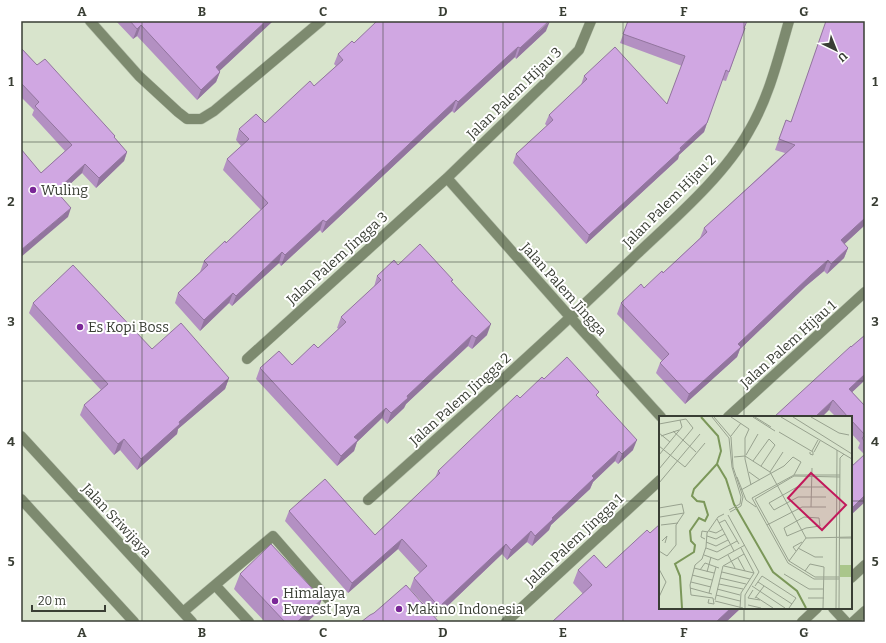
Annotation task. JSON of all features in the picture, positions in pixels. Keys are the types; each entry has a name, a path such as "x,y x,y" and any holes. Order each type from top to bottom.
{"street":[{"path":"90,21 139,76 187,119 201,119 214,111 321,21"},
{"name":"Jalan Palem Hijau 3","path":"447,178 579,50 591,21"},
{"name":"Jalan Palem Hijau 2","path":"571,318 701,192 731,158 749,132 759,112 772,80 789,21"},
{"name":"Jalan Palem Jingga","path":"447,178 660,416"},
{"name":"Jalan Palem Jingga 3","path":"247,359 447,178"},
{"name":"Jalan Palem Hijau 1","path":"729,416 865,292"},
{"name":"Jalan Palem Jingga 2","path":"368,500 571,318"},
{"name":"Jalan Sriwijaya","path":"21,436 192,622"},
{"name":"Jalan Palem Jingga 1","path":"506,622 659,481"},
{"path":"21,499 134,622"},
{"path":"183,612 273,536 328,599"},
{"path":"852,577 865,565"},
{"path":"215,585 249,622"},
{"path":"802,622 816,609"},
{"path":"834,609 846,622"},
{"path":"852,622 865,611"}],"building":[{"path":"130,21 266,21 216,67 220,72 201,90 141,25 137,29"},
{"path":"377,21 549,21 458,102 456,100 326,222 323,220 285,255 282,252 236,296 233,293 204,320 178,293 208,265 204,261 225,241 226,243 268,203 227,159 249,139 239,129 256,114 265,123 310,81 314,86 343,60 338,54 352,41 354,43"},
{"path":"628,21 747,21 729,72 726,70 707,123 680,148 681,150 589,235 516,154 553,120 549,115 587,79 584,76 615,47 667,104 685,56 623,34"},
{"path":"826,21 865,21 865,218 841,240 848,248 831,264 828,260 810,276 738,344 741,347 689,394 660,363 669,354 621,303 641,284 644,288 662,271 663,273 707,232 704,228 795,145 779,139 786,120 791,122"},
{"path":"21,48 37,65 45,59 115,136 114,137 127,152 99,178 85,164 56,191 71,208 21,250 21,149 41,173 72,145 35,106 39,102 21,83"},
{"path":"420,244 453,280 451,281 491,324 476,338 472,335 391,413 386,408 354,437 358,440 341,456 260,368 279,351 292,365 314,344 318,348 346,322 341,317 381,280 377,276 394,260 398,265"},
{"path":"73,265 152,349 181,323 229,378 179,422 180,424 141,459 124,439 118,444 84,405 108,384 33,303"},
{"path":"865,335 865,374 849,389 865,406 865,435 852,421 852,416 847,416 833,400 816,416 775,416 851,346"},
{"path":"567,357 599,392 596,395 637,440 622,454 619,451 592,476 594,478 535,536 531,531 511,550 506,544 439,607 414,578 427,566 402,539 352,583 289,511 325,479 375,535 440,473 438,471 517,395 520,398 542,377 544,379"},
{"path":"865,435 865,442 862,438"},
{"path":"865,454 865,495 852,508 852,466"},
{"path":"659,525 659,609 730,609 716,622 552,622 592,585 578,570 594,555 606,568 647,530 650,533"},
{"path":"271,544 322,599 297,622 285,622 240,574"},
{"path":"406,585 439,622 361,622 374,613"}],"place":[{"name":"Wuling","path":"33,190"},
{"name":"Es Kopi Boss","path":"80,327"},
{"name":"Himalaya Everest Jaya","path":"275,601"},
{"name":"Makino Indonesia","path":"399,609"}]}
